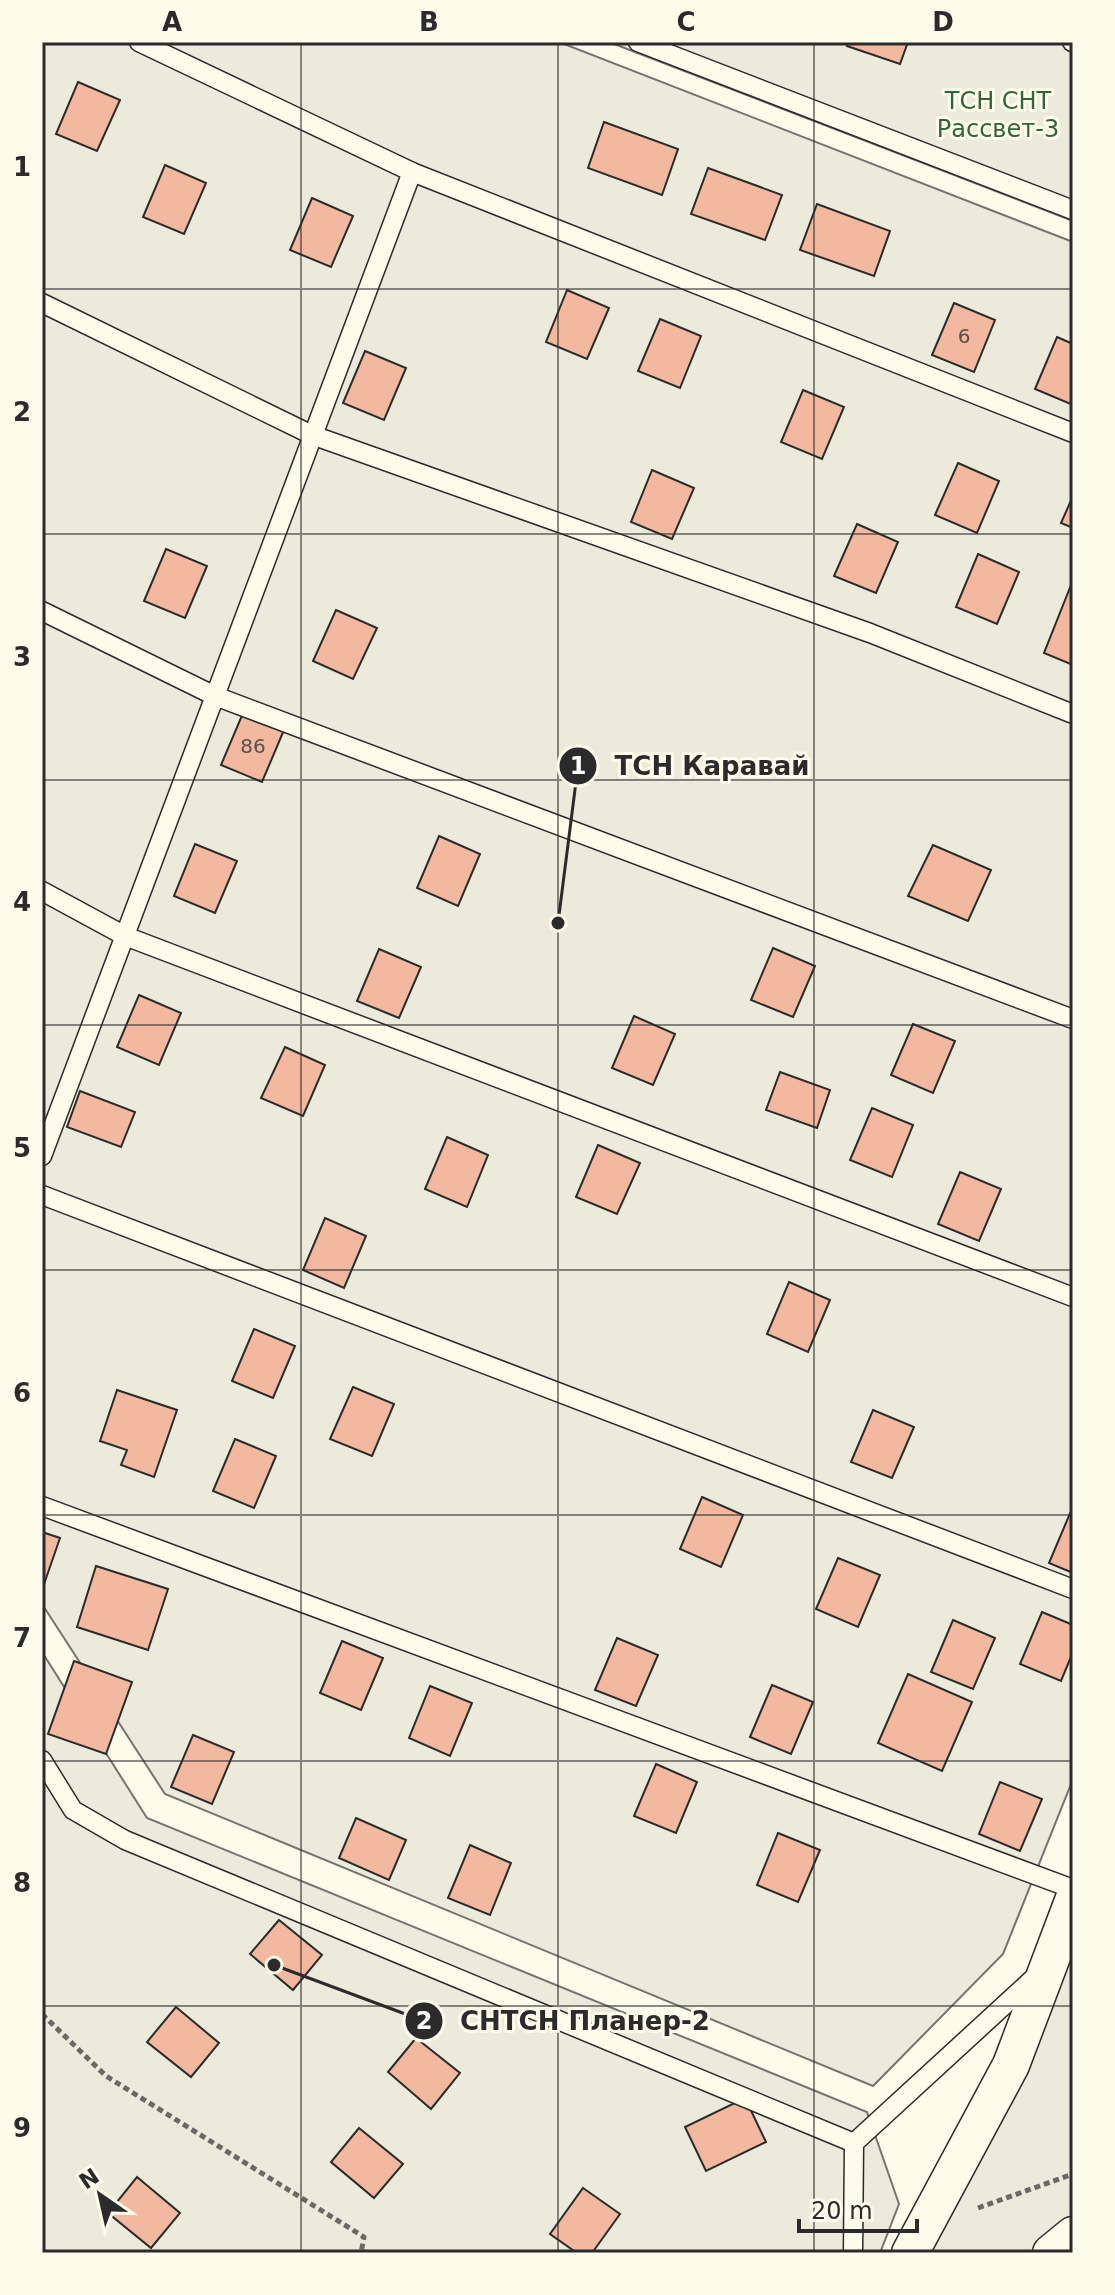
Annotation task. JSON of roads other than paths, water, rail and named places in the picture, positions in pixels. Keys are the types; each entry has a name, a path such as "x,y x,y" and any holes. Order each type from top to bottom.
{"street":[{"path":"910,2253 1011,2065 1073,1901"},
{"path":"1051,2253 1073,2235"}],"lane":[{"path":"139,42 412,172 1073,433"},
{"path":"638,42 1073,210"},
{"path":"42,1156 412,172"},
{"path":"42,303 312,435 870,633 1073,714"},
{"path":"42,611 215,696 1073,1019"},
{"path":"42,891 125,936 1073,1297"},
{"path":"42,1195 1073,1589"},
{"path":"42,1506 1073,1889"},
{"path":"42,1760 73,1810 125,1840 854,2143"},
{"path":"853,2253 854,2143 1051,1963"}],"place":[{"name":"ТСН Каравай","path":"558,923"},
{"name":"СНТСН Планер-2","path":"274,1965"}],"park label":[{"name":"ТСН СНТ Рассвет-3","path":"998,115"}]}
